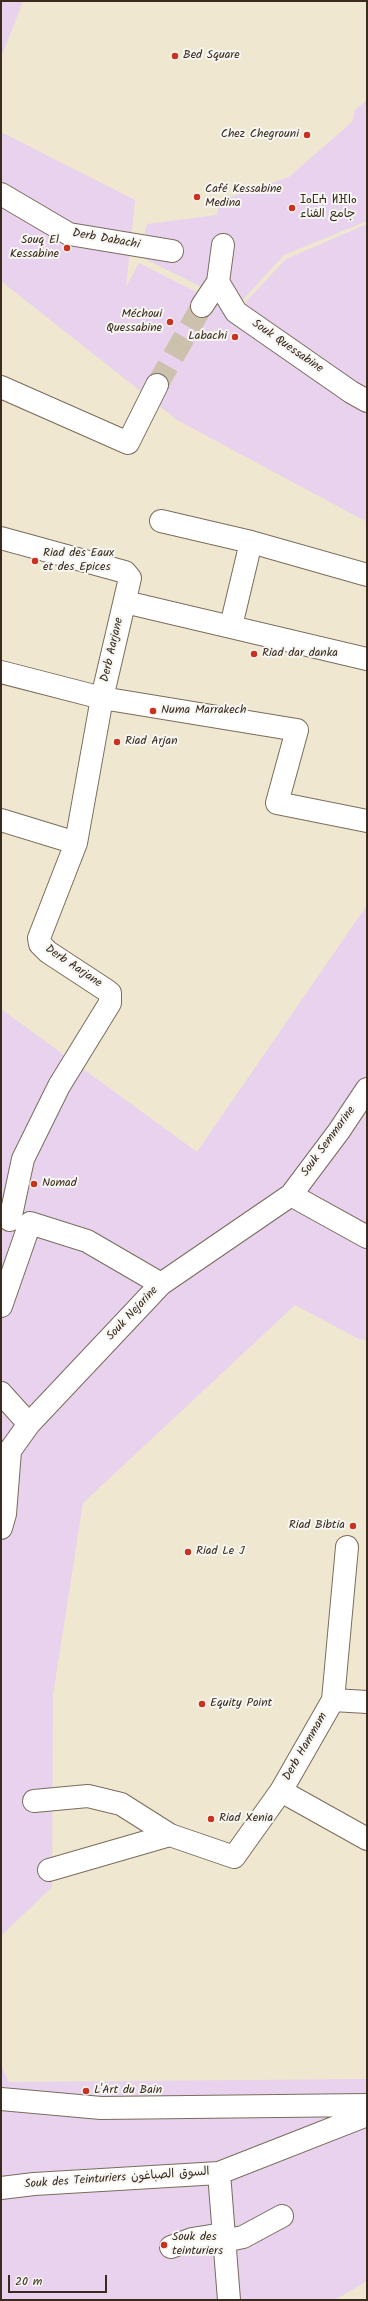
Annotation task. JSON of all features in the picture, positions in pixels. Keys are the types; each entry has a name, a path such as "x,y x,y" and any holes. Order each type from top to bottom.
{"street":[{"name":"Derb Dabachi","path":"1,194 69,234 172,251"},
{"path":"202,306 218,282 223,245"},
{"name":"Souk Quessabine","path":"218,282 236,312 351,392 367,401"},
{"path":"1,387 128,443 157,385"},
{"path":"161,521 251,542 367,575"},
{"name":"Derb Aarjane","path":"1,538 125,572 130,580 102,698 76,843 40,932 40,944 48,952 101,985 110,993 110,1003 59,1086 23,1159 14,1221"},
{"path":"231,626 251,542"},
{"path":"124,602 367,659"},
{"name":"Derb Aarjane","path":"1,672 102,698 297,730 277,803 367,822"},
{"path":"1,820 76,843"},
{"name":"Souk Semmarine","path":"291,1195 339,1131 367,1089"},
{"path":"291,1195 367,1237"},
{"name":"Souk Nejarine","path":"6,1457 29,1424 161,1284 291,1195"},
{"path":"1,1306 14,1221 87,1241 161,1284"},
{"path":"1,1393 29,1424"},
{"path":"1,1528 5,1514 6,1457"},
{"path":"347,1547 333,1700 367,1702"},
{"name":"Derb Hammam","path":"333,1700 281,1791 367,1839"},
{"path":"34,1801 88,1796 121,1804 170,1835 234,1857 281,1791"},
{"path":"49,1870 170,1835"},
{"path":"1,2099 101,2108 367,2105"},
{"name":"Souk des Teinturiers السوق الصباغون","path":"1,2188 34,2184 219,2173 367,2115"},
{"path":"1,2173 34,2184"},
{"path":"219,2173 229,2300"},
{"path":"171,2247 192,2239 243,2237 282,2216"}],"shaded area":[{"path":"1,1 23,1 1,58"},
{"name":"ⵊⴰⵎⵄ ⵍⴼⵏⴰ جامع الفناء","path":"367,100 367,221 284,255 238,305 139,256 147,224 217,215 219,201 289,177 352,122 355,110"},
{"path":"1,132 135,200 126,287 139,263 236,312 286,259 367,224 367,522 177,420 1,281"},
{"path":"367,905 367,1340 359,1339 295,1305 83,1503 53,1695 52,1887 1,1936 1,1009 197,1152"},
{"path":"1,2066 9,2082 367,2079 367,2281 335,2300 1,2300"}],"tunnel":[{"path":"157,385 202,306"}],"place":[{"name":"Bed Square","path":"175,56"},
{"name":"Chez Chegrouni","path":"307,135"},
{"name":"Café Kessabine Medina","path":"197,197"},
{"name":"ⵊⴰⵎⵄ ⵍⴼⵏⴰ جامع الفناء","path":"292,208"},
{"name":"Souq El Kessabine","path":"67,248"},
{"name":"Méchoui Quessabine","path":"170,322"},
{"name":"Labachi","path":"235,337"},
{"name":"Riad des Eaux et des Epices","path":"35,561"},
{"name":"Riad dar danka","path":"254,654"},
{"name":"Numa Marrakech","path":"153,711"},
{"name":"Riad Arjan","path":"117,742"},
{"name":"Nomad","path":"34,1184"},
{"name":"Riad Bibtia","path":"353,1526"},
{"name":"Riad Le J","path":"188,1552"},
{"name":"Equity Point","path":"202,1704"},
{"name":"Riad Xenia","path":"211,1819"},
{"name":"L'Art du Bain","path":"86,2091"},
{"name":"Souk des teinturiers","path":"164,2245"}]}
